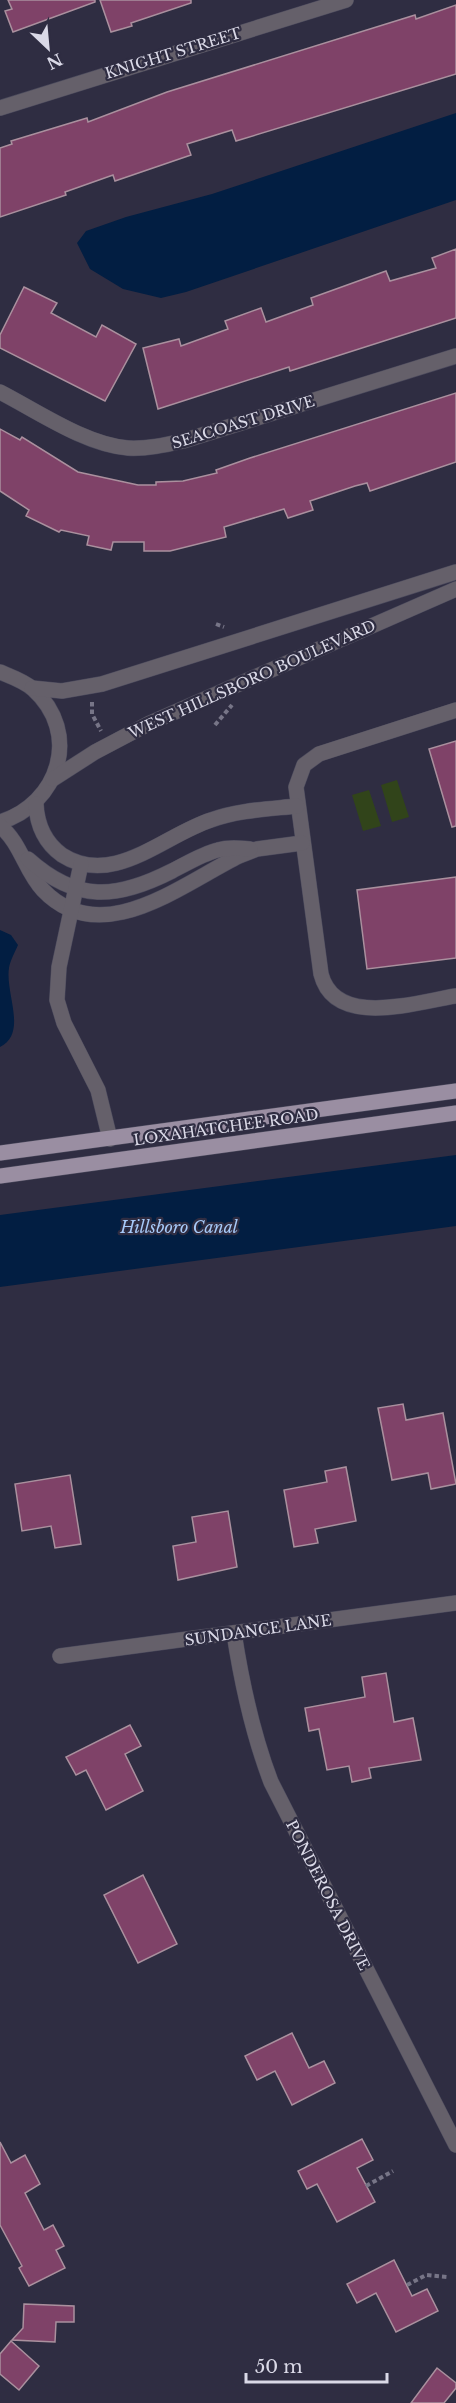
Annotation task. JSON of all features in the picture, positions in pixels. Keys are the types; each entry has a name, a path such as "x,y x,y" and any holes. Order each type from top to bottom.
{"main road":[{"name":"LOXAHATCHEE ROAD","path":"0,1153 456,1091"},
{"name":"LOXAHATCHEE ROAD","path":"0,1176 456,1113"}],"street":[{"name":"KNIGHT STREET","path":"0,108 346,0"},
{"name":"SEACOAST DRIVE","path":"0,392 101,443 127,448 151,448 183,441 456,356"},
{"name":"WEST HILLSBORO BOULEVARD","path":"32,688 62,691 102,684 456,572"},
{"name":"WEST HILLSBORO BOULEVARD","path":"52,780 88,755 150,723 456,589"},
{"path":"0,672 32,688 51,712 58,731 59,759 52,780 36,804 0,824 24,855 43,890 71,911 98,916 126,912 257,849"},
{"path":"456,710 327,750 304,765 296,787 321,974 327,990 340,1002 367,1008 456,996"},
{"path":"36,804 39,826 48,843 63,856 81,864 104,866 124,861 183,832 225,816 297,806"},
{"path":"183,832 205,873"},
{"path":"24,855 52,878 76,888 103,892 131,890 197,859 225,849 257,849 302,843"},
{"path":"81,864 57,977 57,1000 64,1023 98,1090 110,1138"},
{"name":"SUNDANCE LANE","path":"60,1656 456,1603"},
{"name":"PONDEROSA DRIVE","path":"234,1633 243,1695 255,1739 271,1782 456,2145"}],"path":[{"path":"92,702 93,714 101,731"},
{"path":"366,2186 393,2170"},
{"path":"406,2285 426,2275 447,2277"}],"green space":[{"path":"397,780 409,817 392,822 381,785"},
{"path":"369,790 381,826 363,831 352,795"}],"water":[{"path":"456,113 456,200 186,292 161,298 123,289 90,269 77,243 86,231 126,217 212,194"},
{"path":"0,930 11,935 18,945 9,968 14,1012 13,1032 8,1041 0,1047"},
{"name":"Hillsboro Canal","path":"456,1155 456,1226 0,1287 0,1215"}],"building":[{"path":"8,0 95,0 95,2 13,32 5,11 12,9"},
{"path":"100,0 191,0 191,3 111,32"},
{"path":"456,5 456,74 236,141 232,130 187,144 191,155 115,181 113,175 65,192 66,195 0,217 0,148 12,144 11,141 87,118 88,122 167,92 415,15 416,19"},
{"path":"456,249 456,318 290,371 289,367 158,409 143,348 179,339 181,346 228,329 225,321 261,308 266,322 313,305 311,298 386,271 390,281 436,268 432,258"},
{"path":"24,287 57,303 51,313 96,337 102,325 136,344 105,401 0,348 0,335"},
{"path":"456,393 456,462 370,491 367,483 355,486 310,501 313,510 288,518 284,509 224,527 226,537 170,551 144,551 144,542 113,542 111,550 87,545 89,536 61,530 59,532 26,516 29,510 0,491 0,429 20,440 22,437 78,472 138,485 156,485 156,482 183,481 217,473 216,470 250,458"},
{"path":"456,741 456,826 452,827 429,749"},
{"path":"456,877 456,958 367,969 357,890"},
{"path":"403,1404 406,1420 443,1413 456,1484 431,1489 428,1473 392,1480 378,1408"},
{"path":"346,1467 356,1521 315,1529 318,1543 294,1547 284,1490 327,1482 325,1471"},
{"path":"70,1475 81,1544 55,1548 51,1526 22,1531 15,1484"},
{"path":"228,1511 237,1567 178,1580 173,1546 196,1542 192,1517"},
{"path":"386,1673 394,1722 413,1718 421,1760 369,1768 371,1778 352,1782 349,1766 327,1770 319,1729 309,1731 305,1708 365,1697 362,1677"},
{"path":"130,1725 141,1746 125,1754 143,1791 106,1810 86,1770 76,1775 66,1757"},
{"path":"143,1875 177,1944 138,1963 104,1895"},
{"path":"292,2033 309,2068 324,2061 335,2083 292,2105 275,2071 257,2080 245,2056"},
{"path":"362,2139 373,2160 357,2168 375,2202 337,2222 317,2184 307,2189 298,2171"},
{"path":"0,2142 11,2163 25,2155 40,2184 25,2193 44,2230 53,2225 64,2246 56,2250 65,2268 29,2286 19,2268 22,2266 0,2225"},
{"path":"394,2260 412,2296 427,2289 438,2311 396,2332 376,2293 357,2303 347,2284"},
{"path":"24,2304 74,2306 74,2322 56,2322 55,2342 12,2340 23,2328"},
{"path":"11,2341 39,2366 19,2390 0,2374 0,2354"},
{"path":"437,2368 456,2383 456,2388 444,2403 411,2403"}]}
